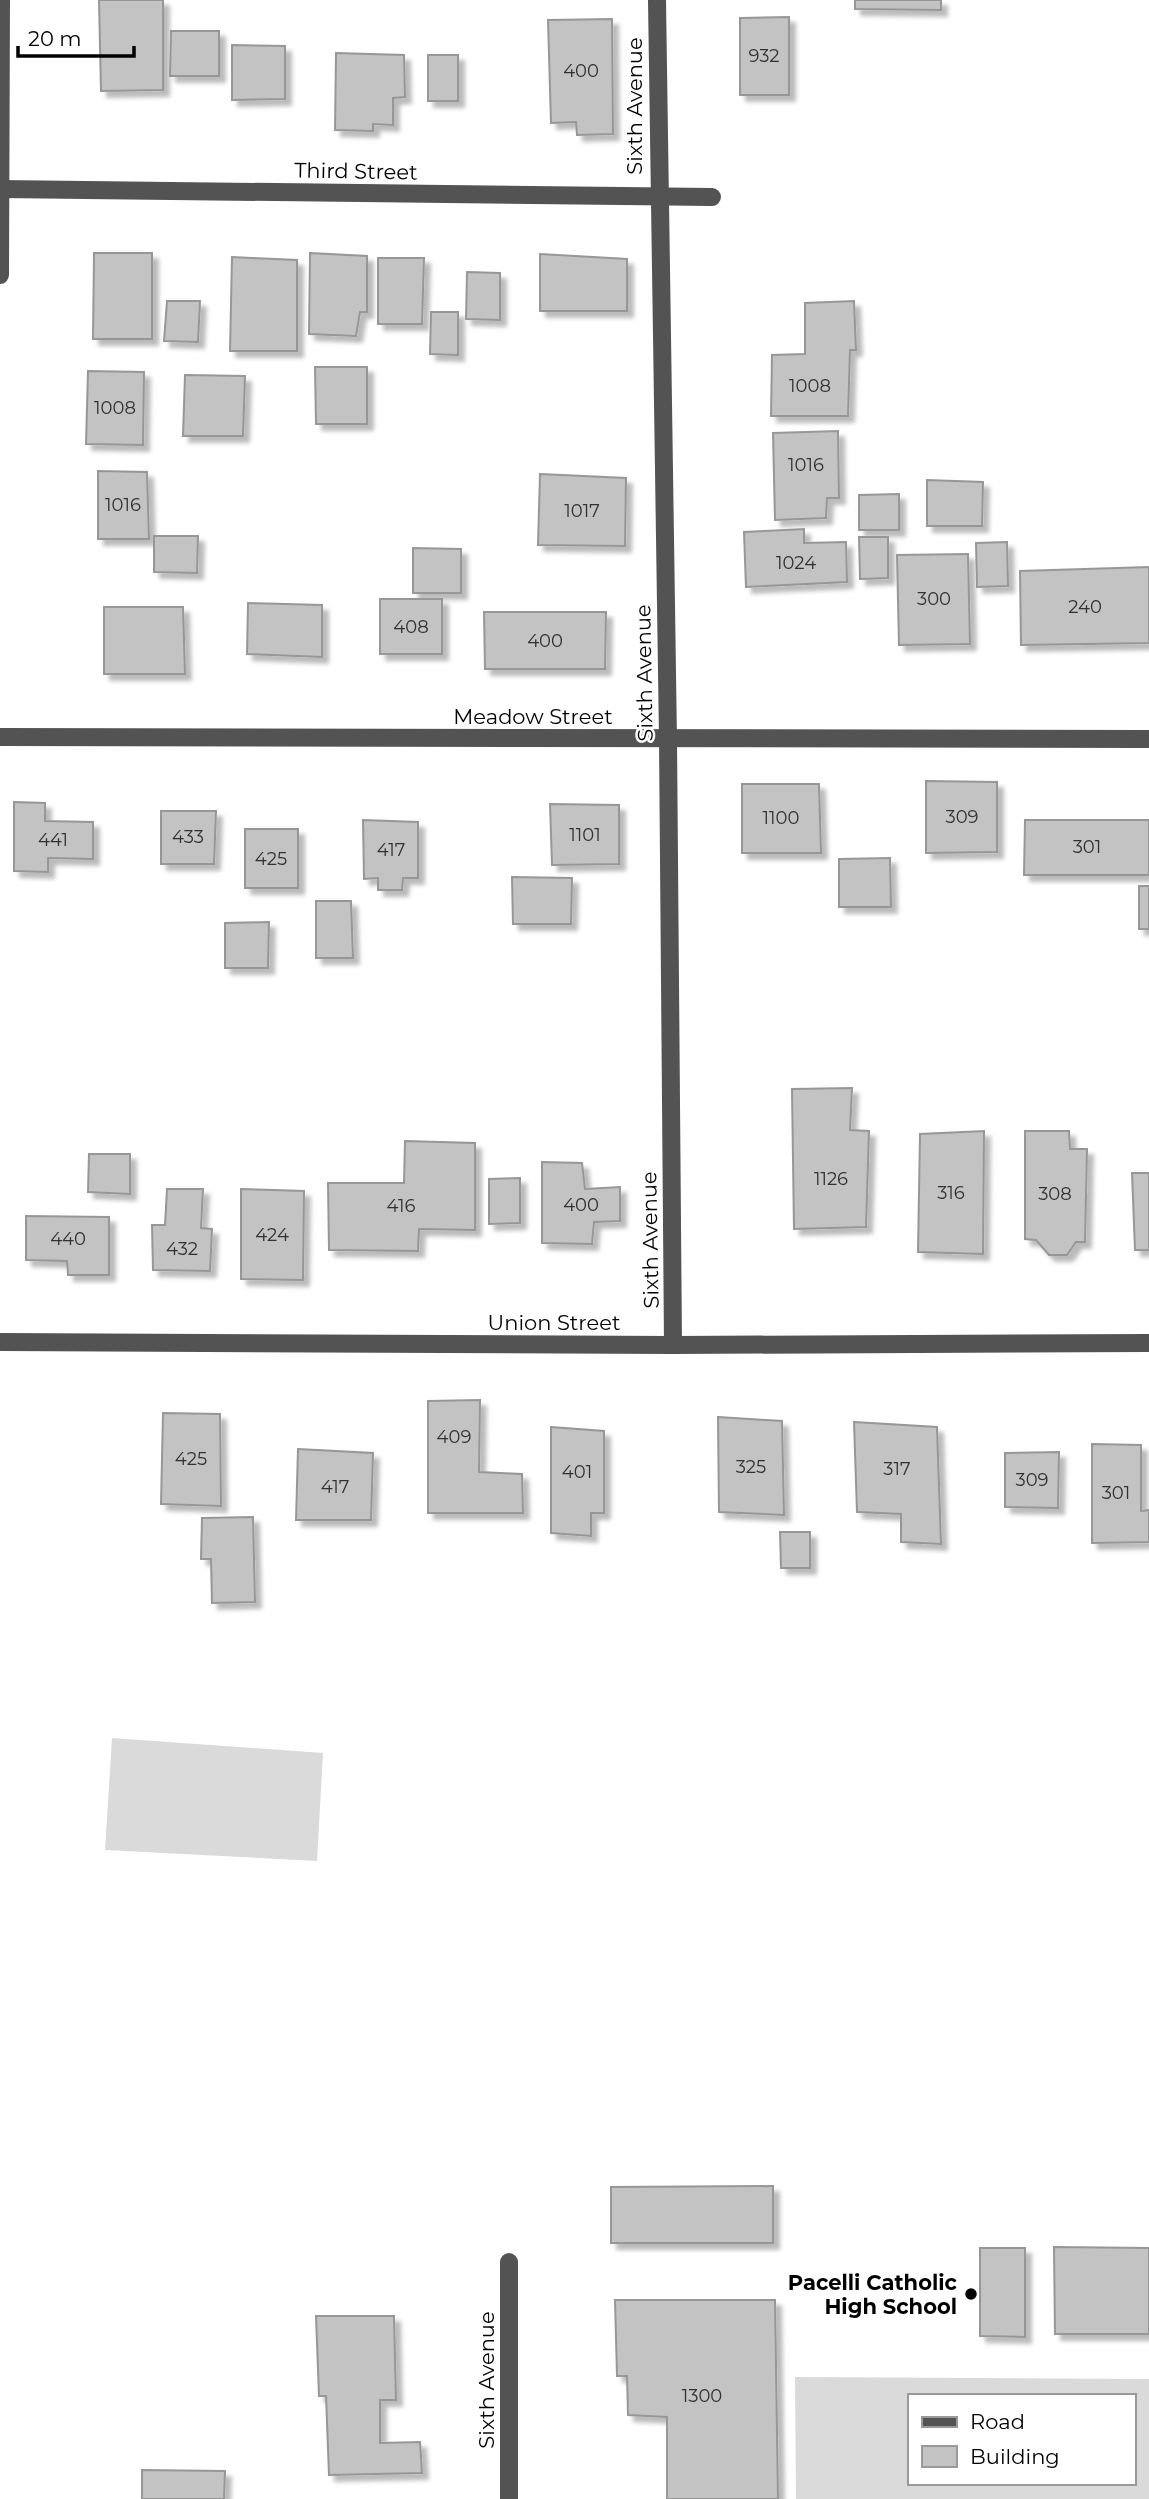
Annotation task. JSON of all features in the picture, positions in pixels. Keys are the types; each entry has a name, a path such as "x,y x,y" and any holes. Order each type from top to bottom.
{"street":[{"path":"0,275 1,0"},
{"name":"Sixth Avenue","path":"656,0 668,739 673,1345"},
{"name":"Third Street","path":"1,189 712,197"},
{"name":"Meadow Street","path":"0,737 1149,739"},
{"name":"Union Street","path":"0,1342 673,1345 1149,1343"},
{"name":"Sixth Avenue","path":"509,2262 509,2499"}],"shaded area":[{"path":"112,1738 323,1753 317,1861 105,1850"},
{"path":"795,2377 1149,2379 1149,2499 796,2499"}],"building":[{"path":"99,0 163,0 163,90 101,91"},
{"path":"855,0 941,0 941,10 855,9"},
{"path":"789,17 789,95 740,95 740,18"},
{"path":"612,19 613,134 577,135 576,122 551,123 548,20"},
{"path":"171,31 219,31 219,76 170,76"},
{"path":"232,45 285,46 285,99 232,100"},
{"path":"336,53 404,55 405,97 393,98 393,125 373,124 373,131 335,130"},
{"path":"428,55 458,55 458,101 428,101"},
{"path":"94,253 152,253 152,339 93,339"},
{"path":"310,253 367,256 367,312 360,312 356,336 309,334"},
{"path":"540,254 627,259 627,311 540,311"},
{"path":"232,257 297,260 297,351 230,351"},
{"path":"378,258 424,258 422,324 378,324"},
{"path":"467,272 500,273 500,320 466,319"},
{"path":"167,301 200,301 198,342 164,341"},
{"path":"854,301 856,350 850,350 848,416 771,416 772,355 805,354 805,303"},
{"path":"431,312 458,312 458,355 430,354"},
{"path":"315,367 367,367 367,424 316,424"},
{"path":"88,371 144,372 143,445 86,444"},
{"path":"185,375 245,376 243,436 183,436"},
{"path":"838,431 839,498 827,498 826,518 775,520 773,433"},
{"path":"98,471 147,472 149,539 98,539"},
{"path":"540,474 626,478 625,546 538,545"},
{"path":"927,480 983,482 982,526 927,526"},
{"path":"899,494 899,530 859,530 859,495"},
{"path":"804,529 804,543 846,542 847,582 746,587 744,532"},
{"path":"154,536 198,536 197,573 154,572"},
{"path":"859,537 888,537 888,578 860,579"},
{"path":"1007,542 1008,586 977,587 976,543"},
{"path":"413,548 461,549 461,593 413,593"},
{"path":"968,554 970,644 899,645 897,555"},
{"path":"1149,567 1149,643 1021,645 1020,571"},
{"path":"380,599 442,599 442,654 380,654"},
{"path":"248,603 322,605 322,657 247,654"},
{"path":"104,607 183,607 185,674 104,674"},
{"path":"484,612 606,612 605,669 485,669"},
{"path":"926,781 997,782 997,852 926,853"},
{"path":"742,784 819,784 821,853 742,853"},
{"path":"14,802 45,803 45,821 93,822 93,859 48,858 48,872 14,871"},
{"path":"550,804 619,805 619,864 552,865"},
{"path":"161,811 216,811 214,864 161,864"},
{"path":"363,820 418,822 418,878 403,878 402,890 378,890 378,878 364,879"},
{"path":"1025,820 1149,820 1149,875 1024,875"},
{"path":"245,829 298,829 298,888 245,888"},
{"path":"890,858 891,907 839,907 839,859"},
{"path":"512,877 572,878 571,924 513,924"},
{"path":"1139,886 1149,886 1149,929 1139,929"},
{"path":"316,901 351,901 353,958 316,958"},
{"path":"269,922 268,968 225,968 225,923"},
{"path":"852,1088 850,1130 869,1131 866,1227 794,1229 792,1089"},
{"path":"984,1131 983,1254 918,1252 920,1134"},
{"path":"1025,1131 1069,1131 1070,1149 1087,1149 1085,1242 1076,1242 1067,1255 1049,1255 1036,1240 1025,1239"},
{"path":"405,1141 475,1143 475,1230 419,1229 418,1251 329,1250 328,1183 404,1183"},
{"path":"89,1154 130,1154 130,1194 88,1192"},
{"path":"542,1162 582,1163 585,1189 620,1187 620,1221 594,1222 592,1244 542,1243"},
{"path":"1132,1173 1149,1173 1149,1250 1135,1250"},
{"path":"520,1178 520,1223 489,1224 489,1179"},
{"path":"167,1189 203,1189 201,1228 212,1229 210,1271 153,1270 152,1225 165,1225"},
{"path":"241,1189 304,1191 303,1280 241,1279"},
{"path":"26,1216 109,1217 109,1275 68,1275 67,1261 26,1260"},
{"path":"480,1400 479,1472 522,1474 523,1513 428,1513 428,1401"},
{"path":"163,1413 220,1414 221,1506 161,1504"},
{"path":"718,1417 782,1421 784,1515 719,1512"},
{"path":"854,1422 937,1427 941,1544 901,1542 901,1514 857,1512"},
{"path":"551,1427 604,1431 604,1513 591,1513 591,1536 551,1533"},
{"path":"1092,1444 1141,1445 1141,1511 1149,1510 1149,1542 1092,1543"},
{"path":"298,1449 373,1453 371,1520 296,1520"},
{"path":"1059,1452 1058,1508 1005,1507 1005,1453"},
{"path":"253,1517 255,1602 212,1603 211,1559 201,1559 202,1518"},
{"path":"780,1532 810,1532 810,1568 781,1568"},
{"path":"773,2186 773,2243 611,2243 611,2187"},
{"path":"1054,2247 1149,2248 1149,2334 1055,2334"},
{"path":"980,2248 1025,2248 1025,2337 980,2336"},
{"path":"615,2300 775,2300 778,2499 667,2499 667,2417 628,2415 627,2376 617,2376"},
{"path":"316,2316 394,2316 396,2400 380,2400 380,2443 420,2442 422,2473 329,2475 326,2396 319,2396"},
{"path":"142,2470 225,2471 224,2499 142,2499"}],"place":[{"name":"Pacelli Catholic High School","path":"971,2294"}]}
